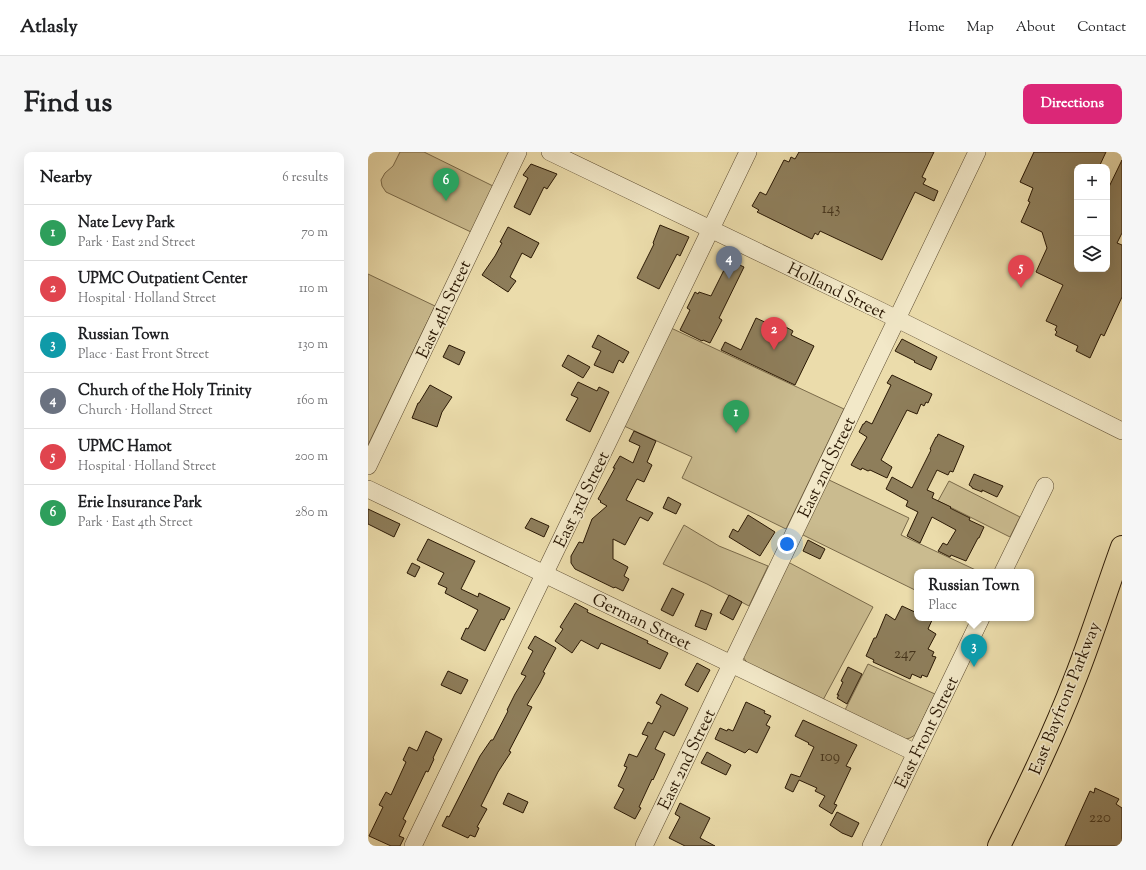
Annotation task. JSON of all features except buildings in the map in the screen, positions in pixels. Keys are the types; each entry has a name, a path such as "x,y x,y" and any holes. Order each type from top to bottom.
{"highway":[{"name":"East Bayfront Parkway","path":"999,846 1062,713 1122,547"}],"street":[{"name":"East 4th Street","path":"368,466 518,152"},
{"name":"Holland Street","path":"550,152 898,319 1122,431"},
{"name":"East 3rd Street","path":"413,846 748,152"},
{"name":"East 2nd Street","path":"644,846 977,152"},
{"path":"1004,569 1045,486"},
{"name":"German Street","path":"368,489 916,753"},
{"name":"East Front Street","path":"871,846 980,621"}],"shaded area":[{"path":"400,152 424,152 493,186 471,232 386,192 382,186 381,180 385,173 393,166"},
{"path":"368,274 435,306 368,445"},
{"path":"671,328 844,409 786,529 682,478 692,457 624,426"},
{"path":"827,479 909,518 901,535 974,569 914,569 914,590 801,534"},
{"path":"949,481 1020,517 1010,537 938,501"},
{"path":"684,525 719,546 768,566 749,606 707,584 663,564"},
{"path":"788,562 873,607 823,700 748,664 743,657"},
{"path":"868,664 935,694 915,735 906,739 845,710"}],"place":[{"name":"Erie Insurance Park","path":"446,201"},
{"name":"Church of the Holy Trinity","path":"729,279"},
{"name":"UPMC Hamot","path":"1021,288"},
{"name":"UPMC Outpatient Center","path":"774,350"},
{"name":"Nate Levy Park","path":"736,433"},
{"name":"Russian Town","path":"974,667"}]}
